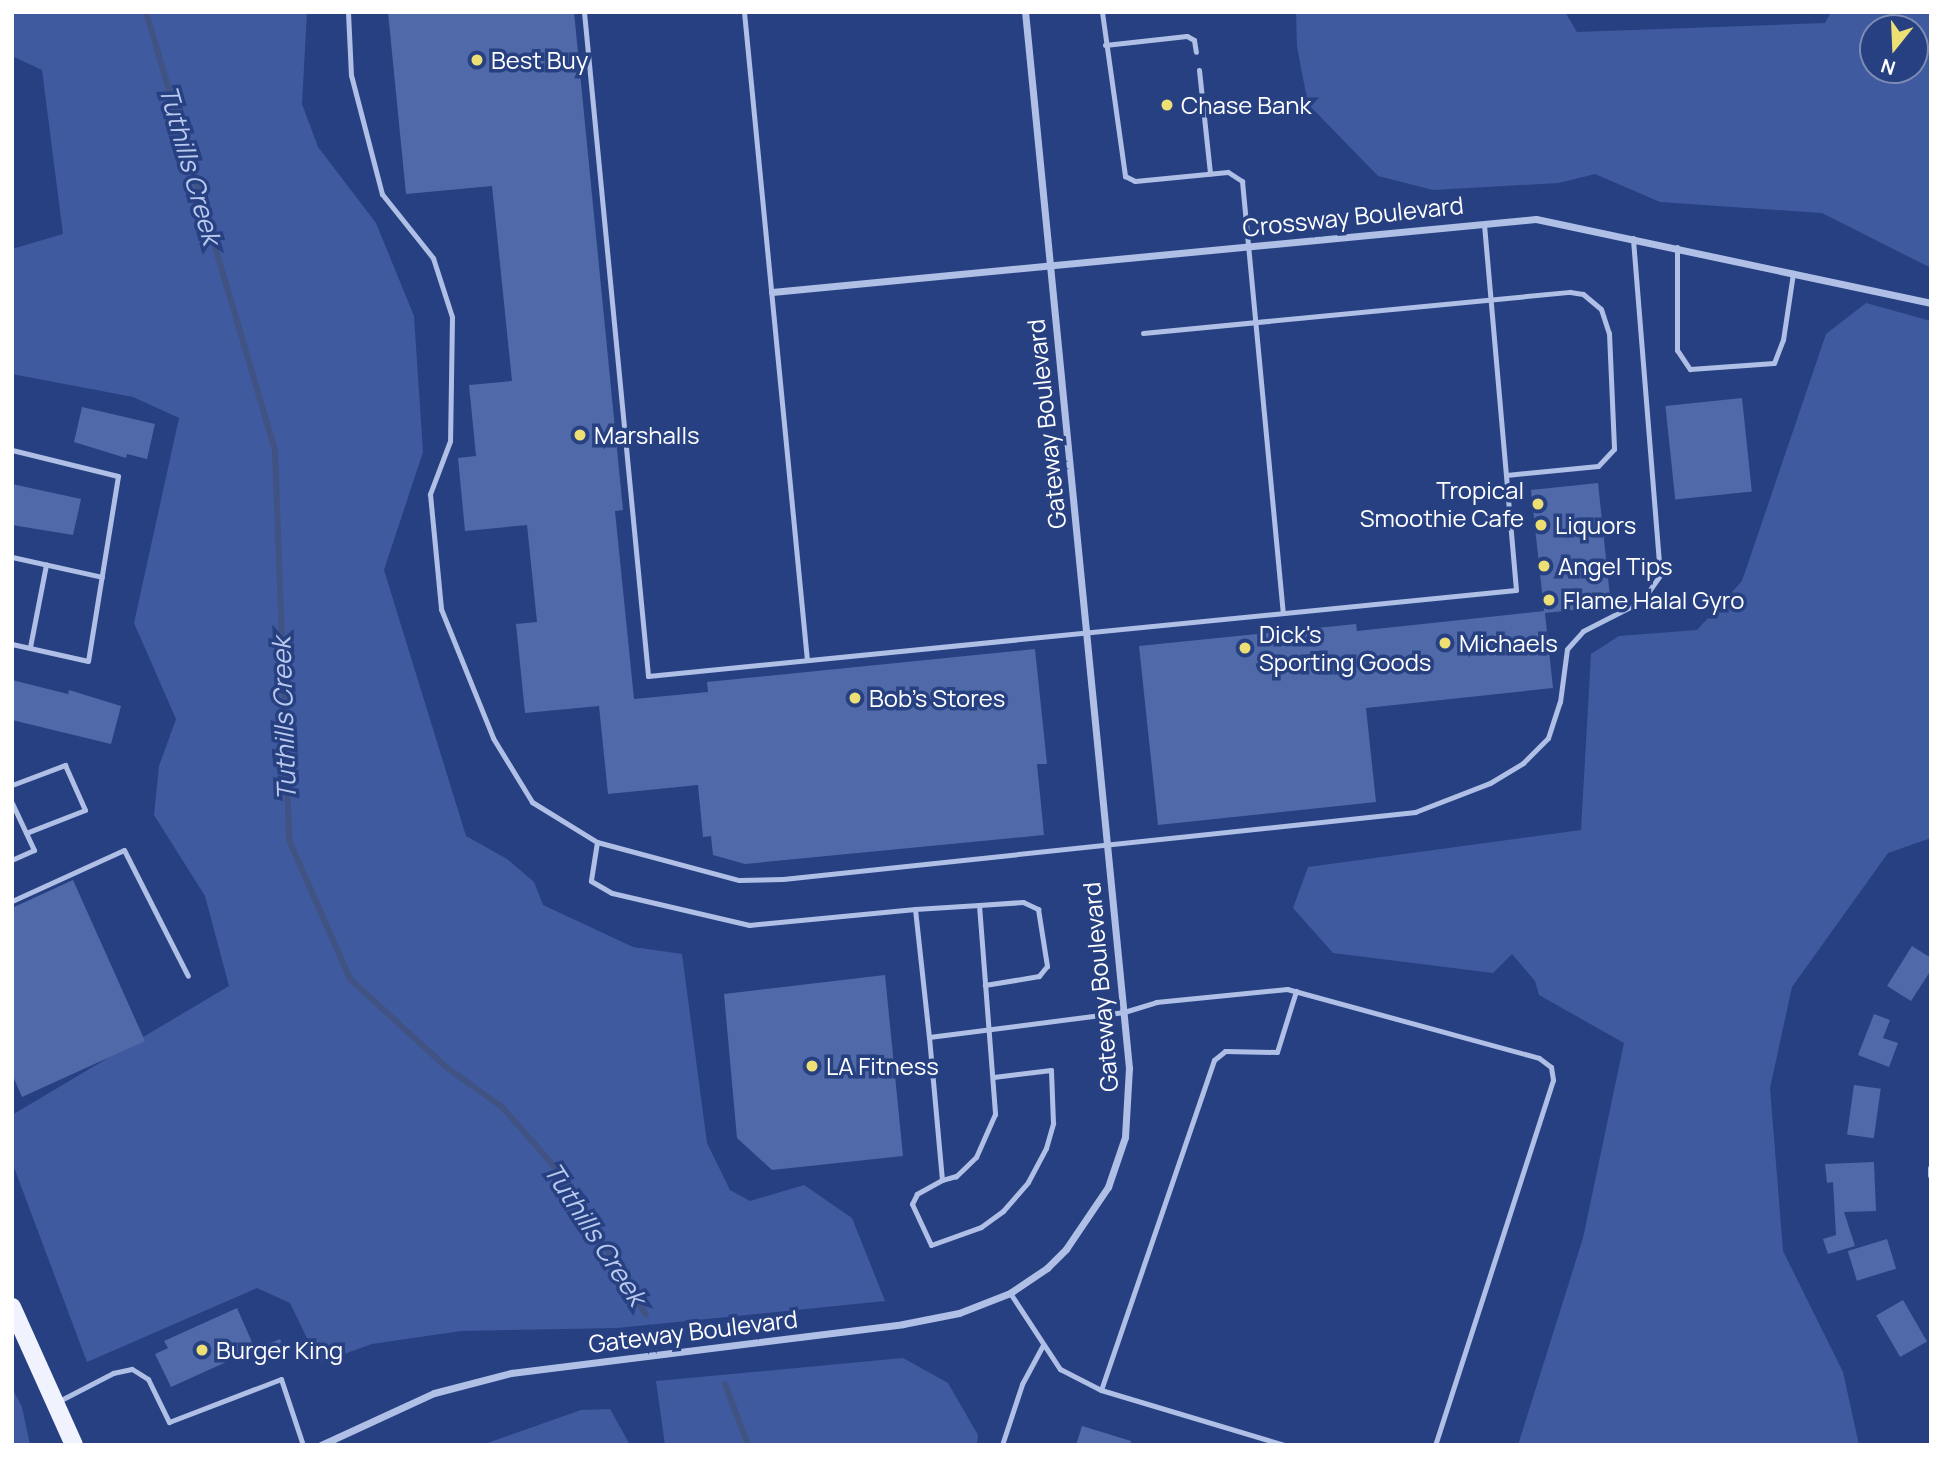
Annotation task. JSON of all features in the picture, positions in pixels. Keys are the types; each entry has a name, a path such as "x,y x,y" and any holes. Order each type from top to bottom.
{"main road":[{"path":"12,1307 74,1445"}],"street":[{"name":"Gateway Boulevard","path":"321,1445 434,1393 482,1379 930,1320 1010,1293 1066,1249 1096,1209 1118,1162 1130,1090 1025,12"},
{"name":"Crossway Boulevard","path":"772,292 1050,268 1483,222 1550,219 1931,303"},
{"path":"1931,1168 1931,1175"}],"lane":[{"path":"348,12 351,75 382,194 433,258 452,317 450,441 430,494 441,609 493,738 532,802 597,842 739,880 1108,847 1415,812 1490,783 1523,763 1548,738 1560,702 1567,649 1583,631 1642,601 1660,575 1633,237"},
{"path":"584,12 648,677 1283,611 1516,590 1483,222"},
{"path":"744,12 807,660"},
{"path":"1102,12 1125,176 1135,181 1210,173 1240,176 1251,245 1283,611"},
{"path":"1105,45 1187,36 1196,52"},
{"path":"1199,70 1210,173"},
{"path":"1677,247 1677,350 1690,369 1773,363 1783,340 1793,273"},
{"path":"1143,333 1570,292 1583,294 1601,309 1609,333 1616,438 1608,459 1585,468 1506,475"},
{"path":"12,450 118,476 88,661 12,644"},
{"path":"12,557 102,577"},
{"path":"30,647 47,565"},
{"path":"12,785 65,765 85,810 26,833"},
{"path":"12,803 34,850 12,860"},
{"path":"597,842 591,881 612,893 749,925 1023,902 1038,909 1047,966 1039,976 985,985"},
{"path":"12,901 124,850 188,976"},
{"path":"979,905 995,1114 988,1136 956,1176 917,1194 912,1205 931,1245 981,1227 1003,1211 1028,1182 1046,1148 1053,1123 1051,1070 993,1077"},
{"path":"915,909 943,1180"},
{"path":"929,1037 1124,1012 1156,1002 1296,992 1539,1059 1551,1066 1552,1080 1435,1445"},
{"path":"1101,1390 1214,1059 1225,1051 1277,1052 1296,992"},
{"path":"1010,1293 1060,1369 1101,1390 1284,1445"},
{"path":"1002,1445 1022,1384 1043,1345"},
{"path":"55,1403 113,1373 132,1369 148,1379 169,1422 281,1379 303,1445"},
{"path":"1342,1445 1349,1445"}],"shaded area":[{"path":"12,12 307,12 302,104 318,147 376,223 414,316 423,452 384,570 466,836 507,859 534,882 543,905 633,947 682,954 707,1143 730,1190 750,1201 804,1185 852,1218 885,1301 617,1328 461,1331 372,1344 319,1363 290,1303 257,1288 87,1362 12,1162 12,1115 229,986 205,896 154,815 159,766 176,719 134,623 179,418 133,397 12,374 12,249 63,234 42,70 12,56"},
{"path":"1296,12 1565,12 1577,32 1825,23 1831,12 1931,12 1931,268 1822,213 1660,202 1595,174 1559,183 1433,190 1378,176 1308,104 1297,47"},
{"path":"1866,303 1931,321 1931,838 1888,853 1792,987 1770,1088 1783,1251 1843,1372 1859,1445 1518,1445 1583,1238 1624,1043 1539,995 1535,981 1512,954 1493,973 1333,953 1293,908 1308,867 1581,830 1591,654 1619,636 1697,630 1742,581 1826,334"},
{"path":"903,1358 948,1383 978,1435 977,1445 665,1445 656,1381"},
{"path":"12,1388 22,1407 30,1445 12,1445"},
{"path":"610,1409 630,1445 482,1445 581,1410"}],"building":[{"path":"388,12 574,12 623,510 615,511 634,699 708,692 707,682 1035,649 1047,764 1037,764 1044,835 745,864 713,855 711,836 703,837 698,785 608,794 599,706 525,713 516,624 537,622 527,525 465,531 458,458 476,456 469,385 512,381 492,186 406,194"},
{"path":"1742,398 1752,491 1675,500 1665,406"},
{"path":"82,407 155,424 147,459 127,454 126,458 74,442"},
{"path":"1598,483 1611,606 1545,613 1553,688 1366,708 1376,802 1158,825 1139,646 1356,624 1357,631 1544,611 1531,490"},
{"path":"12,484 81,499 73,535 12,525"},
{"path":"12,680 68,694 69,690 121,706 111,744 12,720"},
{"path":"73,880 145,1041 22,1097 12,1074 12,908"},
{"path":"1912,946 1931,958 1931,970 1911,1001 1887,986"},
{"name":"LA Fitness","path":"885,975 903,1156 772,1170 737,1138 724,994"},
{"path":"1874,1014 1890,1020 1883,1038 1898,1043 1889,1067 1858,1055"},
{"path":"1854,1085 1881,1089 1874,1138 1847,1135"},
{"path":"1874,1162 1876,1211 1844,1212 1855,1246 1828,1254 1823,1239 1836,1235 1833,1182 1827,1183 1825,1164"},
{"path":"1887,1239 1896,1269 1857,1281 1848,1251"},
{"path":"1903,1300 1927,1342 1900,1357 1876,1316"},
{"path":"237,1308 255,1349 171,1387 155,1354 168,1348 164,1341"},
{"path":"280,1339 286,1353 267,1361 261,1347"},
{"path":"1082,1426 1131,1441 1130,1445 1076,1445"}],"waterway":[{"name":"Tuthills Creek","path":"146,12 275,451 289,840 350,979 446,1067 502,1107 562,1175 646,1315"},
{"name":"Tuthills Creek","path":"725,1384 748,1445"}],"place":[{"name":"Best Buy","path":"477,60"},
{"name":"Chase Bank","path":"1167,105"},
{"name":"Marshalls","path":"580,435"},
{"name":"Tropical Smoothie Cafe","path":"1538,504"},
{"name":"Liquors","path":"1541,525"},
{"name":"Angel Tips","path":"1544,566"},
{"name":"Flame Halal Gyro","path":"1549,600"},
{"name":"Michaels","path":"1445,643"},
{"name":"Dick's Sporting Goods","path":"1245,648"},
{"name":"Bob's Stores","path":"855,698"},
{"name":"LA Fitness","path":"812,1066"},
{"name":"Burger King","path":"202,1350"}]}
